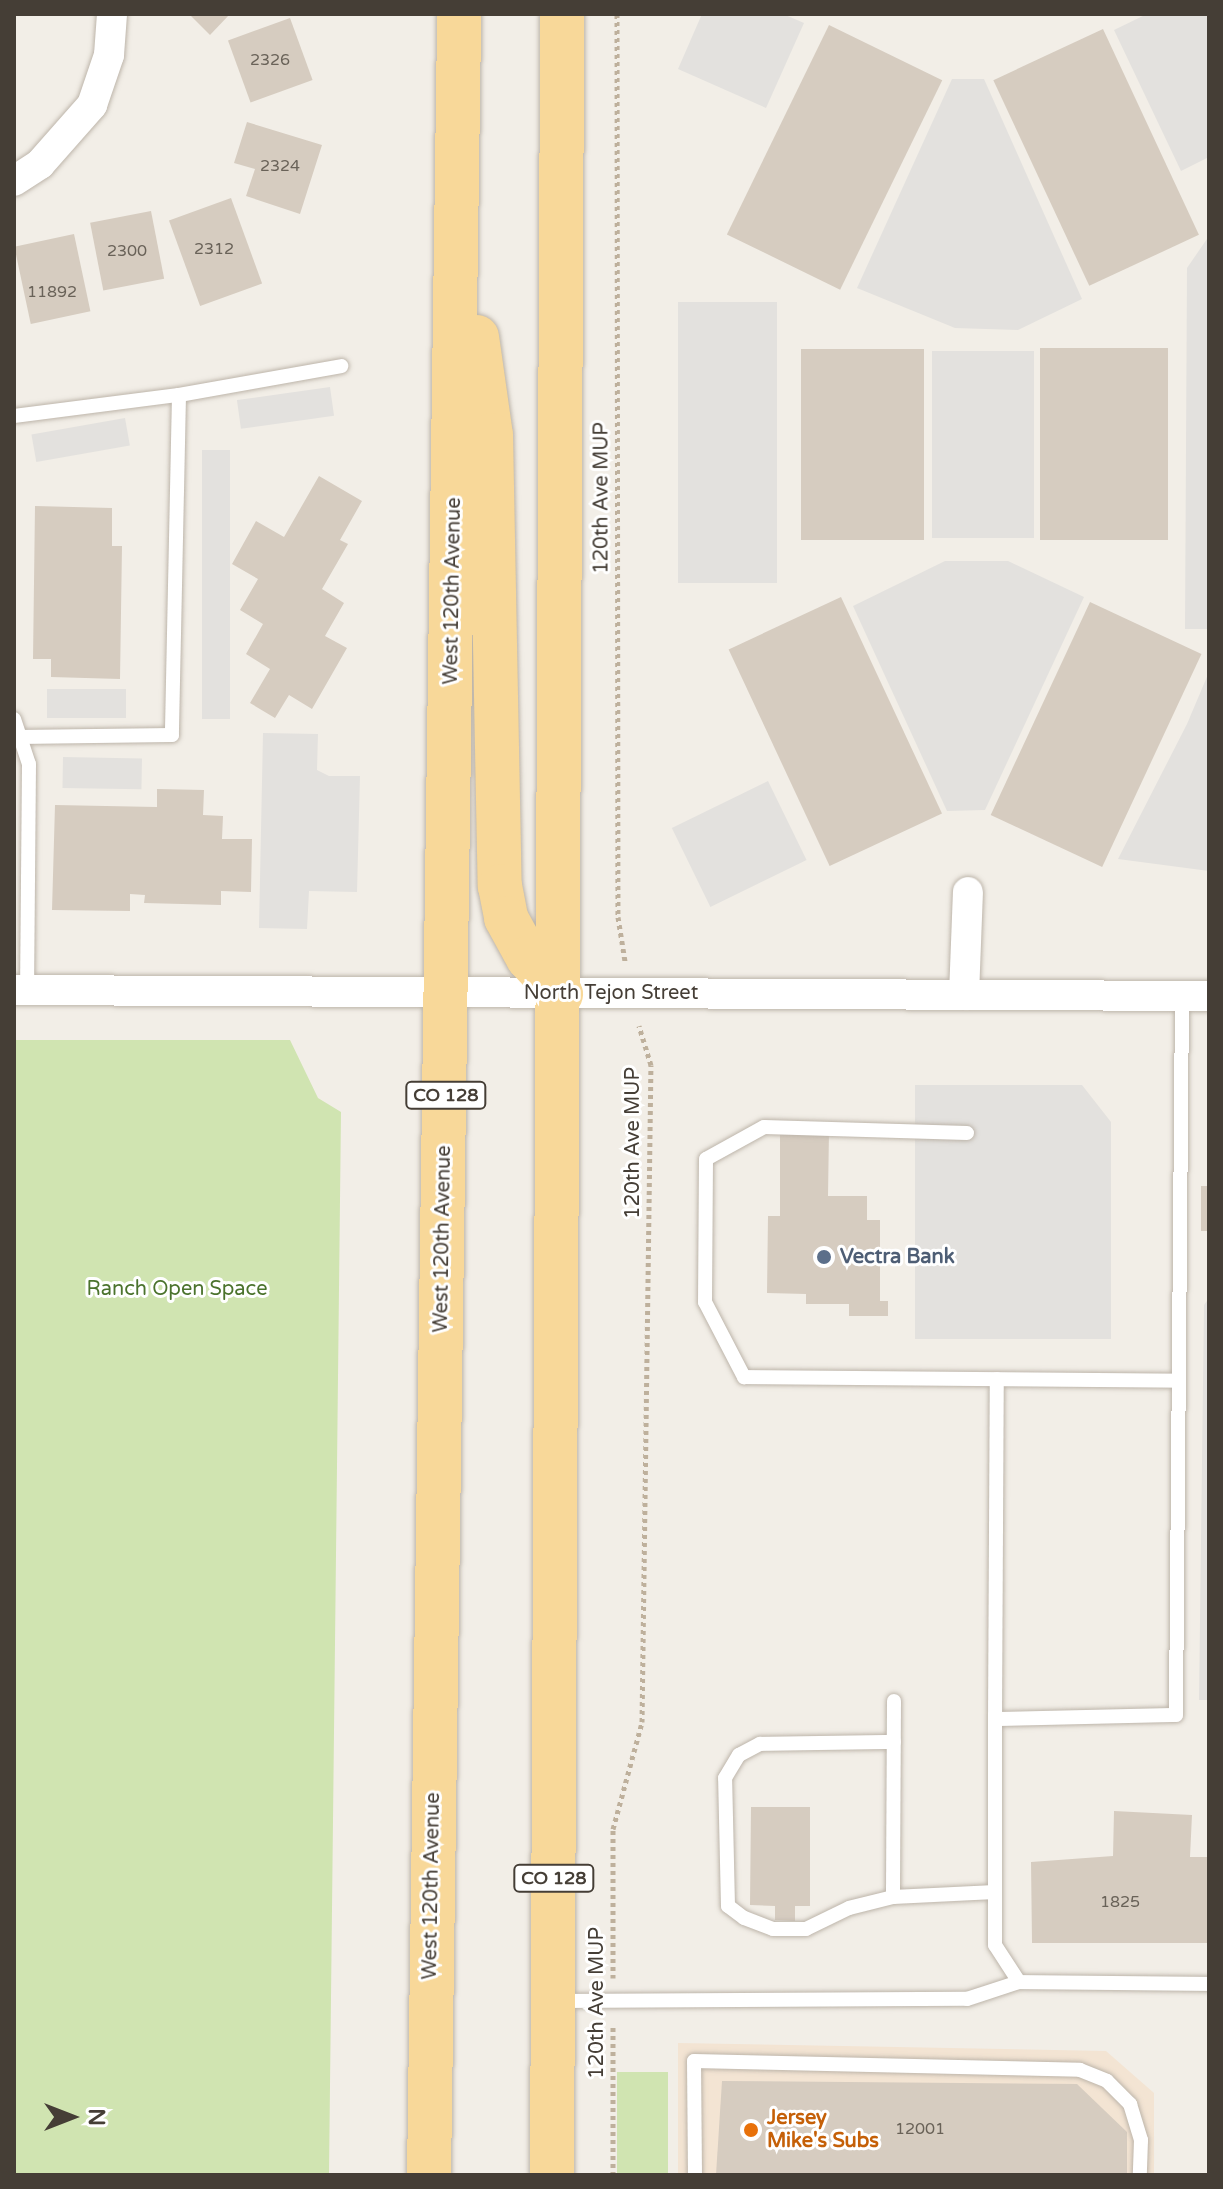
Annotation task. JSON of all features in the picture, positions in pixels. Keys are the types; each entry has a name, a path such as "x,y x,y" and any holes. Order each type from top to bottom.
{"main road":[{"name":"West 120th Avenue","path":"429,2175 448,992 459,14"},
{"name":"CO 128","path":"552,2175 561,994 562,14"},
{"path":"457,207 491,435 500,886 506,918 528,958 561,994"}],"street":[{"path":"14,181 40,164 92,105 109,55 112,14"},
{"path":"964,995 968,892"},
{"name":"North Tejon Street","path":"20,990 1195,996"}],"lane":[{"path":"14,416 179,395 341,366"},
{"path":"16,741 172,735 179,395"},
{"path":"14,719 16,741 29,764 20,990"},
{"path":"995,1719 1176,1715 1179,1381 1195,996"},
{"path":"967,1133 764,1127 706,1159 705,1302 744,1377 1179,1381"},
{"path":"997,1379 995,1945 1019,1982"},
{"path":"893,1897 894,1701"},
{"path":"894,1742 760,1744 739,1755 725,1778 728,1906 744,1918 773,1929 806,1929 849,1908 893,1897 995,1892"},
{"path":"553,2001 967,1999 1019,1982 1209,1984"},
{"path":"695,2175 694,2061 1080,2070 1107,2081 1130,2104 1141,2140 1140,2175"}],"path":[{"name":"120th Ave MUP","path":"613,2175 613,1829 642,1722 651,1065 629,991 618,917 617,14"}],"shaded area":[{"path":"702,14 783,14 804,23 766,108 678,69"},
{"path":"1147,14 1209,14 1209,157 1181,171 1114,30"},
{"path":"952,79 984,79 1082,299 1018,330 955,328 857,288"},
{"path":"1209,236 1209,629 1185,629 1187,268"},
{"path":"678,302 777,302 777,583 678,583"},
{"path":"932,351 1034,351 1034,538 932,538"},
{"path":"330,387 334,416 241,429 237,400"},
{"path":"125,418 130,446 36,462 31,434"},
{"path":"202,450 230,450 230,719 202,719"},
{"path":"945,561 1008,561 1084,597 985,810 947,811 853,606"},
{"path":"1209,672 1209,871 1118,859 1187,724"},
{"path":"47,689 126,689 126,718 47,718"},
{"path":"263,733 318,734 317,770 329,776 360,776 357,892 309,891 307,929 259,928"},
{"path":"63,757 142,758 141,789 62,788"},
{"path":"768,781 807,860 710,907 672,828"},
{"path":"915,1085 1082,1085 1111,1122 1111,1339 915,1339"},
{"path":"1209,1298 1209,1700 1199,1700 1204,1305"},
{"path":"678,2043 1106,2051 1154,2093 1154,2175 678,2175"}],"green space":[{"name":"Ranch Open Space","path":"14,1040 290,1040 318,1098 341,1112 329,2175 14,2175"},
{"path":"617,2072 668,2072 668,2175 617,2175"}],"building":[{"path":"189,14 230,14 210,35"},
{"path":"290,18 313,80 251,103 228,41"},
{"path":"829,25 942,80 840,290 727,234"},
{"path":"1103,29 1199,235 1089,286 993,80"},
{"path":"247,122 322,145 300,214 246,196 255,169 234,163"},
{"path":"231,198 262,284 200,306 169,221"},
{"path":"151,211 164,279 103,291 90,223"},
{"path":"74,234 90,311 31,324 14,247"},
{"path":"1040,348 1168,348 1168,540 1040,540"},
{"path":"801,349 924,349 924,540 801,540"},
{"path":"319,476 362,501 340,540 348,544 322,589 344,603 325,636 347,648 312,709 289,695 275,718 250,703 270,669 246,654 263,624 240,610 258,579 232,564 256,521 284,537"},
{"path":"35,506 112,508 112,546 122,546 120,679 51,677 51,659 33,659"},
{"path":"841,597 942,814 830,866 729,649"},
{"path":"1090,602 1201,654 1102,867 991,815"},
{"path":"157,789 204,790 203,815 223,816 222,839 252,839 251,892 221,891 221,905 144,903 145,895 130,894 130,911 52,910 55,805 157,807"},
{"name":"Vectra Bank","path":"780,1131 829,1131 828,1196 867,1196 867,1220 880,1220 880,1301 888,1301 888,1316 849,1316 849,1304 806,1304 806,1294 767,1293 768,1216 780,1216"},
{"path":"1201,1186 1209,1186 1209,1231 1201,1231"},
{"path":"751,1807 810,1807 810,1906 795,1906 795,1921 775,1920 775,1906 750,1905"},
{"path":"1114,1811 1192,1815 1190,1857 1209,1857 1209,1943 1032,1943 1031,1862 1113,1856"},
{"path":"722,2081 1077,2084 1127,2132 1127,2175 716,2175"}],"place":[{"name":"Vectra Bank","path":"824,1257"},
{"name":"Jersey Mike's Subs","path":"751,2130"}]}
